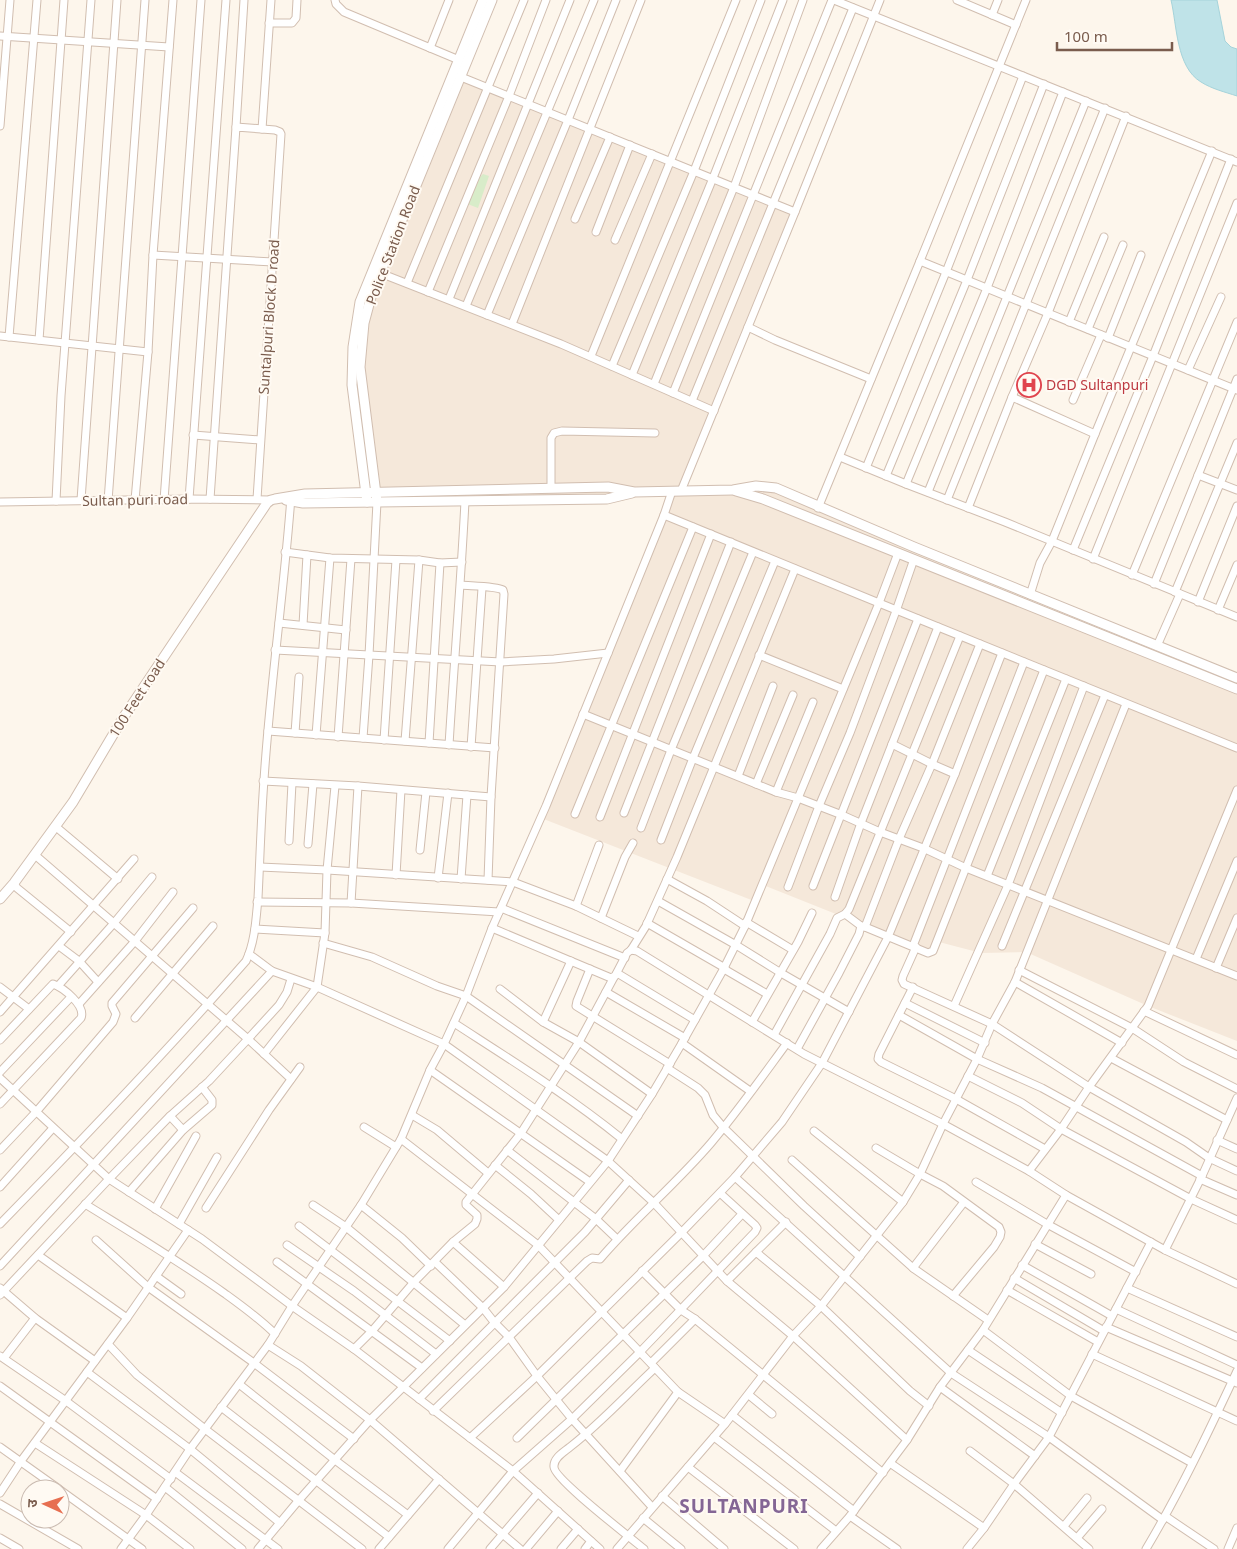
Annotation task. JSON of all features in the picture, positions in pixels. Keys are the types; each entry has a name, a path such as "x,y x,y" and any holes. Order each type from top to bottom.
{"street":[{"path":"0,126 3,36 10,0"},
{"path":"9,337 37,0"},
{"path":"39,340 64,0"},
{"path":"56,501 61,396 91,0"},
{"path":"81,500 117,0"},
{"path":"108,501 145,0"},
{"path":"135,500 148,352 153,255 173,0"},
{"path":"164,500 201,0"},
{"path":"189,499 226,0"},
{"path":"210,499 228,260 244,0"},
{"path":"236,127 262,129 271,0"},
{"path":"269,23 292,23 296,18 297,0"},
{"path":"335,0 336,4 344,12 459,60"},
{"path":"430,48 449,0"},
{"name":"Police Station Road","path":"371,498 352,385 352,347 360,302 484,0"},
{"name":"Police Station Road","path":"371,498 360,367 364,323 372,293 492,0"},
{"path":"406,283 524,0"},
{"path":"428,292 509,96 546,0"},
{"path":"449,300 570,0"},
{"path":"466,306 594,0"},
{"path":"487,314 616,0"},
{"path":"512,324 641,0"},
{"path":"591,356 736,0"},
{"path":"612,366 694,170 761,0"},
{"path":"632,375 713,178 783,0"},
{"path":"654,384 734,187 803,0"},
{"path":"673,393 752,194 833,0 874,16 1234,160 1072,550"},
{"path":"121,1549 190,1449 268,1344 361,1205 401,1139 430,1070 466,996 492,928 546,806 664,515 714,411 880,0"},
{"path":"957,0 971,3 992,15 1016,25"},
{"path":"992,15 998,0"},
{"path":"818,508 1026,0"},
{"path":"692,401 853,8"},
{"path":"3,36 170,47"},
{"path":"866,468 1023,76"},
{"path":"461,77 795,212"},
{"path":"886,476 967,280 1044,84"},
{"path":"906,484 987,288 1064,92"},
{"path":"928,492 1086,101"},
{"path":"947,500 1105,108"},
{"path":"968,508 1126,116"},
{"name":"Suntalpuri Block D road","path":"257,499 266,338 281,134 275,130 262,129"},
{"path":"575,219 610,137"},
{"path":"596,232 630,145"},
{"path":"1030,594 1040,563 1052,542 1212,151"},
{"path":"615,240 652,154"},
{"path":"1094,559 1237,204"},
{"path":"1069,322 1104,237"},
{"path":"1088,329 1123,245"},
{"path":"1108,338 1141,254"},
{"path":"153,255 273,262"},
{"path":"920,261 1235,389"},
{"path":"380,273 591,356 714,411"},
{"path":"1188,370 1221,297"},
{"path":"1132,575 1237,322"},
{"path":"748,327 871,379"},
{"path":"1073,400 1101,335"},
{"path":"0,336 148,352"},
{"path":"1154,584 1235,389 1237,379"},
{"path":"1012,397 1095,434"},
{"path":"551,488 551,438 554,433 562,431 656,433"},
{"path":"193,435 260,440"},
{"path":"1157,646 1237,443"},
{"path":"840,457 1237,617"},
{"path":"1198,475 1237,490"},
{"path":"273,499 291,499 303,503 551,488 608,487 634,492 733,490 756,486 776,488 818,508 1237,678"},
{"path":"733,490 763,499 1237,689"},
{"path":"371,498 465,501 607,499 634,492"},
{"path":"363,738 374,560 371,498"},
{"name":"Sultan puri road","path":"0,502 273,499"},
{"name":"100 Feet road","path":"0,899 14,883 72,802 123,718 273,499"},
{"path":"0,1224 207,1004 246,961 249,954 255,929 260,867 263,781 291,499"},
{"path":"449,745 461,585 465,501"},
{"path":"1198,602 1237,506"},
{"path":"664,515 896,611 1237,748"},
{"path":"575,814 694,527"},
{"path":"600,817 711,534"},
{"path":"624,813 730,542"},
{"path":"286,552 330,558 419,560 440,563 462,562"},
{"path":"641,828 671,750 753,552"},
{"path":"258,1549 370,1420 504,1287 608,1160 638,1116 684,1041 724,969 746,924 898,553"},
{"path":"303,625 307,555"},
{"path":"316,735 330,558"},
{"path":"338,736 351,558"},
{"path":"788,888 819,806 850,733 914,559"},
{"path":"384,740 396,560"},
{"path":"405,742 419,560"},
{"path":"661,840 775,561"},
{"path":"429,743 440,563"},
{"path":"1218,610 1237,565"},
{"path":"354,1349 414,1282 453,1242 475,1224 476,1215 466,1205 466,1202 520,1133 580,1042 615,975 658,901 795,569"},
{"path":"461,585 498,588 503,590 504,594 491,796 488,880"},
{"path":"471,746 482,588"},
{"path":"813,886 918,619"},
{"path":"279,623 346,630"},
{"path":"835,897 860,823 938,627"},
{"path":"774,1036 837,918 845,914 849,909 960,636"},
{"path":"797,1050 863,926 932,764 980,644"},
{"path":"275,650 501,662 608,653"},
{"path":"470,1438 537,1376 720,1193 782,1122 822,1063 888,937 1002,653"},
{"path":"759,655 843,689"},
{"path":"1024,662 902,980 904,984 992,1024 1089,1087 1186,1142 1209,1158 1237,1171"},
{"path":"845,914 863,926 888,937 928,952 933,951 1044,670"},
{"path":"295,733 299,677"},
{"path":"987,876 1066,679"},
{"path":"738,776 773,686"},
{"path":"954,1006 1008,885 1084,686"},
{"path":"1002,946 1104,694"},
{"path":"756,784 793,695"},
{"path":"776,792 813,702"},
{"path":"617,1549 732,1416 794,1336 822,1306 904,1202 920,1174 943,1124 985,1043 992,1024 1015,982 1126,704"},
{"path":"583,714 776,792 798,798 842,815 966,868 1237,976"},
{"path":"268,731 495,748"},
{"path":"892,744 955,774"},
{"path":"263,781 491,796"},
{"path":"289,841 292,783"},
{"path":"308,844 313,784"},
{"path":"264,1054 317,987 324,943 335,786"},
{"path":"351,903 358,786"},
{"path":"396,875 402,790"},
{"path":"1029,1171 1148,1006 1237,790"},
{"path":"420,850 426,792"},
{"path":"438,878 448,793"},
{"path":"461,879 467,795"},
{"path":"55,826 118,878"},
{"path":"601,918 624,857 633,843"},
{"path":"576,906 599,845"},
{"path":"34,855 292,1079"},
{"path":"0,1012 134,859"},
{"path":"1196,959 1237,861"},
{"path":"260,867 513,882 576,906 638,936"},
{"path":"58,986 114,923 152,876"},
{"path":"667,879 793,950"},
{"path":"14,883 17,888 71,932"},
{"path":"79,1004 135,941 173,892"},
{"path":"658,901 849,1012"},
{"path":"257,902 351,903 500,910 625,958"},
{"path":"0,1150 36,1112 113,1022 116,1014 112,1003 193,908"},
{"path":"752,1022 781,973 812,913"},
{"path":"1216,968 1237,918"},
{"path":"647,922 767,994"},
{"path":"136,1018 213,926"},
{"path":"492,928 611,978 615,975"},
{"path":"255,929 324,933"},
{"path":"324,943 372,957 466,996 638,1116"},
{"path":"59,946 79,961 98,982"},
{"path":"631,950 637,951 797,1050 943,1124 1029,1171 1066,1195 1164,1250 1237,1284"},
{"path":"249,954 272,971 317,987 444,1044 608,1160 654,1203 727,1281 794,1336 907,1440"},
{"path":"543,1022 571,961"},
{"path":"590,969 576,1001 576,1006 669,1066 698,1088 705,1095 713,1115 723,1127 804,1206 860,1257"},
{"path":"1019,970 1132,1028 1184,1062 1237,1089"},
{"path":"0,1266 272,971"},
{"path":"615,975 695,1020"},
{"path":"95,1361 1,1292 170,1116 202,1087 248,1039 279,1005 287,992 291,979"},
{"path":"1015,982 1122,1043"},
{"path":"0,1040 54,984 79,1004 82,1014 80,1018 0,1104"},
{"path":"0,986 29,1009"},
{"path":"913,987 878,1054 878,1059 956,1099 1046,1149"},
{"path":"500,988 543,1022 580,1042 652,1094"},
{"path":"606,992 684,1041 750,1091"},
{"path":"0,1072 71,997"},
{"path":"905,1003 985,1043"},
{"path":"1144,1011 1237,1055"},
{"path":"899,1015 977,1059 1042,1088 1201,1177 1237,1195"},
{"path":"454,1023 588,1112 622,1139"},
{"path":"433,1411 589,1259 600,1259 617,1239 711,1143 787,1044"},
{"path":"1111,1058 1227,1120"},
{"path":"206,1208 269,1110 300,1067"},
{"path":"430,1070 590,1182"},
{"path":"968,1076 1022,1103 1061,1129 1191,1199 1237,1220"},
{"path":"0,1078 109,1179 202,1239 292,1306 354,1349 513,1472 600,1549"},
{"path":"129,1192 183,1130 212,1105 212,1100 202,1087"},
{"path":"1164,1250 1191,1199 1237,1098"},
{"path":"412,1115 437,1130 488,1173"},
{"path":"170,1116 183,1130"},
{"path":"364,1127 396,1147"},
{"path":"0,1187 53,1128"},
{"path":"814,1131 904,1202"},
{"path":"155,1209 196,1136"},
{"path":"401,1139 538,1245 678,1392 725,1424"},
{"path":"1217,1140 1237,1149"},
{"path":"876,1148 943,1186 999,1228 1001,1232 1000,1238 994,1247 953,1296"},
{"path":"507,1150 596,1219 617,1239"},
{"path":"179,1224 217,1156"},
{"path":"792,1160 914,1268 988,1320"},
{"path":"495,1165 559,1220"},
{"path":"735,1177 951,1373 1049,1437 1164,1518 1214,1549"},
{"path":"419,1399 585,1232 629,1180"},
{"path":"976,1182 1047,1224 1136,1272"},
{"path":"448,1549 513,1472 572,1419 640,1352 755,1232 757,1228 720,1193"},
{"path":"820,1549 852,1513 907,1440 940,1388 983,1330 1066,1195"},
{"path":"914,1268 964,1202"},
{"path":"85,1204 200,1276 244,1307 274,1334"},
{"path":"313,1205 346,1227 465,1325"},
{"path":"361,1205 483,1308 509,1337 537,1376 572,1419 652,1507"},
{"path":"516,1438 703,1256 742,1214"},
{"path":"727,1281 786,1222"},
{"path":"299,1226 450,1341"},
{"path":"0,1493 127,1318 188,1230"},
{"path":"96,1240 148,1287 254,1363 354,1439"},
{"path":"453,1242 504,1287"},
{"path":"967,1549 1049,1437 1151,1242"},
{"path":"1035,1244 1090,1274"},
{"path":"287,1245 320,1266 436,1354"},
{"path":"756,1252 822,1306 910,1391 929,1406"},
{"path":"38,1254 127,1318"},
{"path":"277,1262 422,1368"},
{"path":"1022,1265 1114,1313 1237,1365"},
{"path":"642,1271 681,1310 695,1319 883,1473"},
{"path":"156,1276 181,1294"},
{"path":"1014,1278 1105,1329 1235,1382"},
{"path":"1127,1288 1237,1337"},
{"path":"1007,1290 1098,1342"},
{"path":"35,1318 2,1357 278,1549"},
{"path":"644,1549 572,1489 555,1472 553,1465 653,1366 695,1319"},
{"path":"983,1330 1071,1396 1192,1463"},
{"path":"108,1344 137,1375 362,1549"},
{"path":"268,1344 301,1366 370,1420 520,1549"},
{"path":"968,1350 1062,1413"},
{"path":"1092,1354 1237,1421"},
{"path":"1146,1549 1235,1382 1237,1371"},
{"path":"87,1372 190,1449 280,1523"},
{"path":"239,1384 408,1515"},
{"path":"0,1386 157,1499"},
{"path":"940,1388 1035,1456"},
{"path":"620,1472 678,1392"},
{"path":"749,1395 772,1414"},
{"path":"221,1407 389,1537"},
{"path":"732,1416 897,1549"},
{"path":"714,1437 836,1532"},
{"path":"35,1443 146,1515 190,1549"},
{"path":"0,1447 46,1479"},
{"path":"970,1451 1014,1484 1089,1549"},
{"path":"890,1463 984,1528"},
{"path":"688,1467 794,1549"},
{"path":"379,1549 439,1479"},
{"path":"165,1487 242,1549"},
{"path":"490,1549 538,1493"},
{"path":"70,1496 142,1549"},
{"path":"662,1496 724,1549"},
{"path":"1064,1526 1087,1498"},
{"path":"0,1504 78,1549"},
{"path":"1077,1538 1102,1508"},
{"path":"526,1549 558,1511"},
{"path":"643,1518 682,1549"},
{"path":"1228,1549 1237,1528"},
{"path":"561,1549 578,1529"},
{"path":"0,1538 19,1549"},
{"path":"585,1549 591,1541"}],"shaded area":[{"path":"461,77 793,213 681,491 768,487 1237,678 1237,1041 1148,1006 1026,952 981,953 939,942 931,952 761,884 754,901 541,818 672,491 607,499 377,502 360,367 364,323"}],"green space":[{"path":"483,174 489,176 478,208 465,203 477,175 480,177"}],"water":[{"path":"1171,0 1217,0 1225,41 1231,47 1237,49 1237,96 1201,82 1193,75 1182,56"}],"place":[{"name":"DGD Sultanpuri","path":"1029,385"}],"district":[{"name":"SULTANPURI","path":"744,1506"}]}
